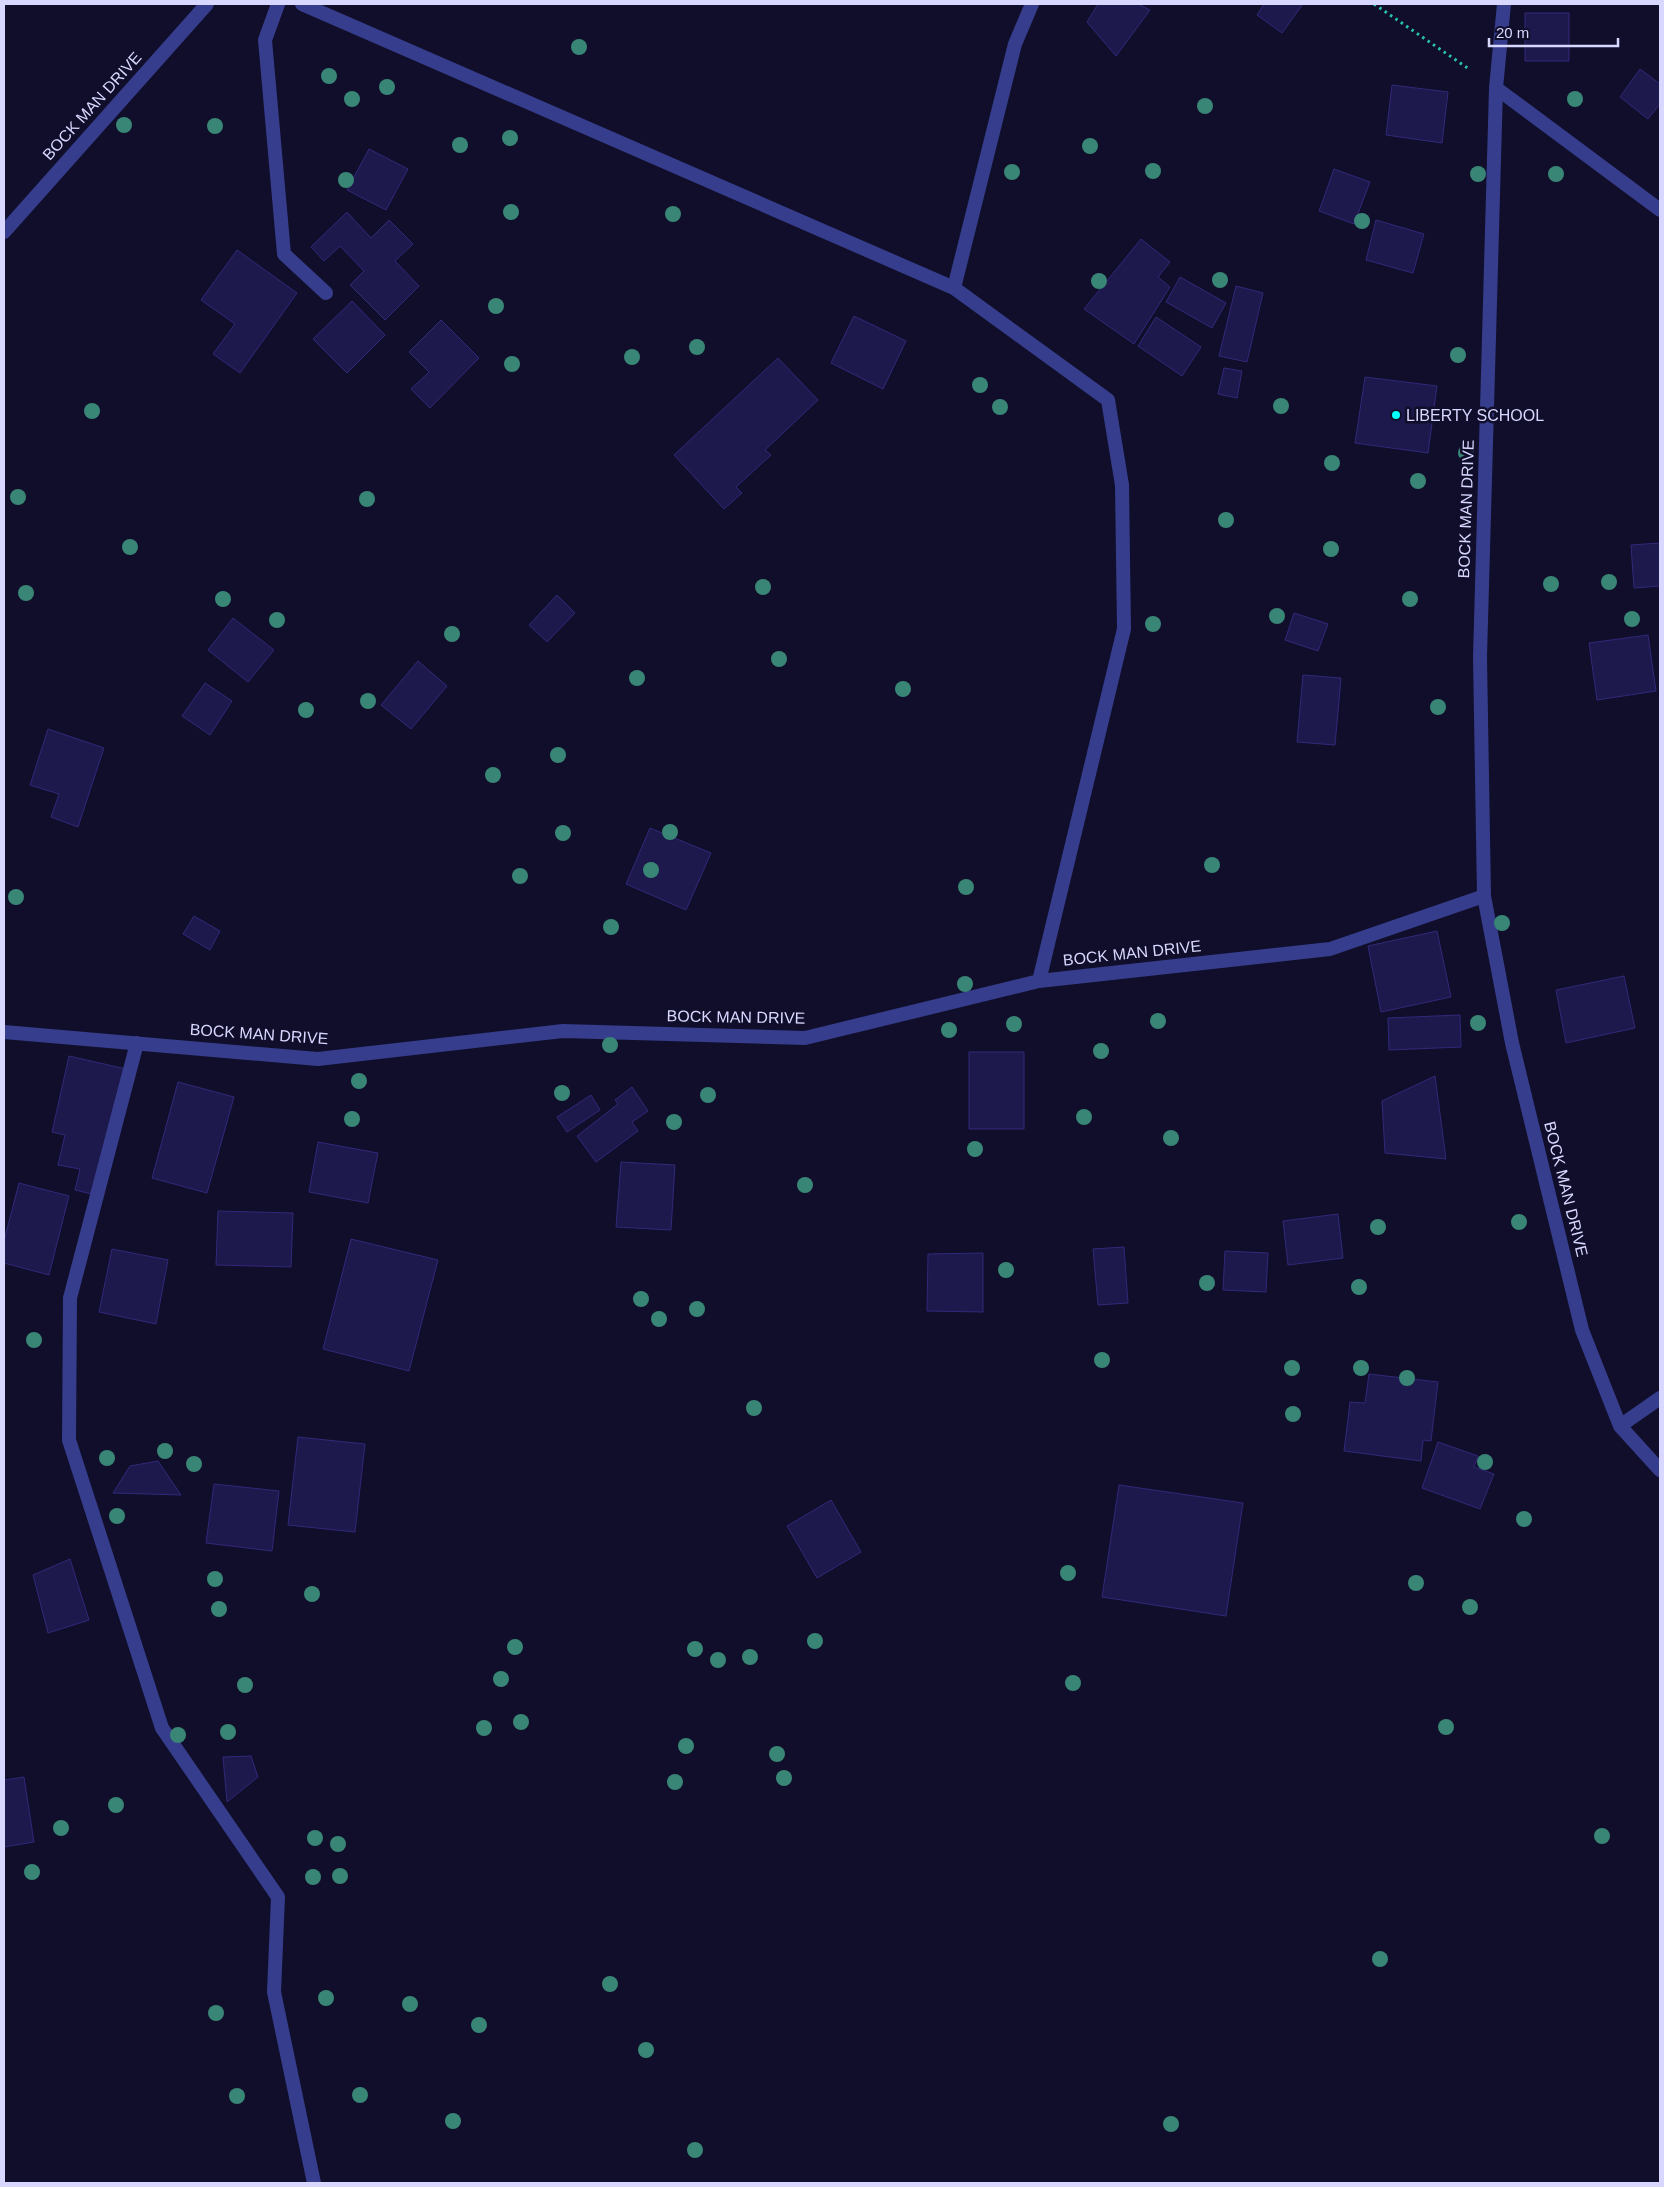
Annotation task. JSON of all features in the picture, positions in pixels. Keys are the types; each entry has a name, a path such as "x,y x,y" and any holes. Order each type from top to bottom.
{"street":[{"name":"BOCK MAN DRIVE","path":"4,232 207,4"},
{"path":"278,4 265,40 284,254 326,293"},
{"path":"302,4 954,288 1108,400 1122,485 1124,629 1039,981"},
{"path":"954,288 1015,44 1032,4"},
{"name":"BOCK MAN DRIVE","path":"1504,4 1496,88 1480,657 1484,896 1512,1043 1582,1330 1620,1426 1660,1470"},
{"path":"1496,88 1660,210"},
{"name":"BOCK MAN DRIVE","path":"4,1032 318,1059 563,1031 805,1038 1039,981 1330,950 1484,896"},
{"path":"137,1043 70,1298 69,1440 162,1728 278,1897 274,1992 314,2183"},
{"path":"1620,1426 1660,1398"}],"path":[{"path":"1374,4 1496,88"}],"building":[{"path":"1098,4 1138,4 1150,10 1116,56 1087,22"},
{"path":"1264,4 1303,4 1282,33 1257,15"},
{"path":"1525,13 1569,13 1569,61 1525,61"},
{"path":"1640,69 1660,84 1660,104 1648,119 1620,97"},
{"path":"1392,85 1448,92 1442,143 1386,135"},
{"path":"369,149 408,169 386,210 347,190"},
{"path":"1334,169 1370,182 1354,224 1319,211"},
{"path":"347,212 371,238 389,220 413,244 395,261 419,286 385,320 350,285 364,271 340,246 324,261 311,247"},
{"path":"1376,220 1424,234 1413,273 1366,260"},
{"path":"1141,239 1170,262 1158,277 1170,287 1134,344 1084,309"},
{"path":"237,250 297,293 240,373 213,354 235,324 201,300"},
{"path":"1180,277 1226,303 1212,328 1166,302"},
{"path":"1236,286 1263,293 1247,362 1219,356"},
{"path":"352,301 385,335 347,373 313,339"},
{"path":"854,316 906,341 883,389 831,363"},
{"path":"1156,317 1201,347 1182,376 1138,346"},
{"path":"441,320 479,358 430,408 411,389 429,372 409,352"},
{"path":"778,358 818,400 765,450 771,455 736,487 742,493 724,509 674,455"},
{"path":"1224,368 1242,371 1237,398 1218,394"},
{"name":"LIBERTY SCHOOL","path":"1365,377 1437,386 1428,453 1355,443"},
{"path":"1660,543 1660,586 1634,588 1631,545"},
{"path":"557,595 575,613 547,642 529,625"},
{"path":"1294,613 1328,624 1318,651 1285,640"},
{"path":"233,618 274,650 248,682 208,650"},
{"path":"1648,635 1656,691 1597,700 1589,643"},
{"path":"418,661 447,686 411,729 381,705"},
{"path":"1303,675 1341,678 1335,745 1297,742"},
{"path":"205,683 232,701 210,735 182,716"},
{"path":"48,729 104,748 78,827 51,817 59,794 30,785"},
{"path":"650,828 711,853 686,910 626,884"},
{"path":"194,916 220,931 210,950 183,934"},
{"path":"1437,931 1451,997 1381,1012 1368,946"},
{"path":"1624,976 1635,1028 1566,1043 1556,990"},
{"path":"1460,1015 1461,1047 1389,1050 1388,1018"},
{"path":"969,1052 1024,1052 1024,1129 969,1129"},
{"path":"69,1056 126,1069 96,1195 75,1190 80,1169 58,1165 65,1135 52,1132"},
{"path":"1435,1076 1446,1159 1385,1153 1382,1101"},
{"path":"178,1082 234,1097 207,1193 152,1178"},
{"path":"632,1087 648,1111 632,1122 638,1131 596,1162 577,1136 618,1104 615,1100"},
{"path":"591,1095 600,1110 567,1132 557,1117"},
{"path":"318,1142 378,1153 368,1203 309,1192"},
{"path":"621,1162 675,1165 671,1230 616,1227"},
{"path":"19,1183 69,1196 49,1275 4,1263 4,1241"},
{"path":"218,1211 293,1213 291,1267 216,1265"},
{"path":"1338,1214 1343,1258 1288,1265 1283,1221"},
{"path":"351,1239 438,1260 409,1371 323,1349"},
{"path":"1124,1247 1128,1303 1098,1305 1093,1249"},
{"path":"112,1249 168,1260 156,1324 99,1312"},
{"path":"1225,1251 1268,1253 1266,1292 1223,1290"},
{"path":"983,1253 983,1312 927,1311 928,1254"},
{"path":"1369,1374 1438,1382 1431,1441 1423,1440 1421,1461 1344,1451 1350,1402 1365,1403"},
{"path":"298,1437 365,1444 355,1532 288,1525"},
{"path":"1438,1442 1478,1456 1474,1467 1494,1474 1480,1509 1422,1488"},
{"path":"158,1461 181,1495 113,1493 130,1466"},
{"path":"214,1484 279,1491 272,1551 206,1543"},
{"path":"1119,1485 1243,1503 1226,1616 1102,1597"},
{"path":"831,1500 861,1552 817,1578 787,1526"},
{"path":"70,1559 89,1620 48,1633 33,1575"},
{"path":"251,1756 258,1777 227,1802 223,1757"},
{"path":"24,1777 34,1842 4,1847 4,1780"}],"place":[{"name":"LIBERTY SCHOOL","path":"1396,415"}]}
